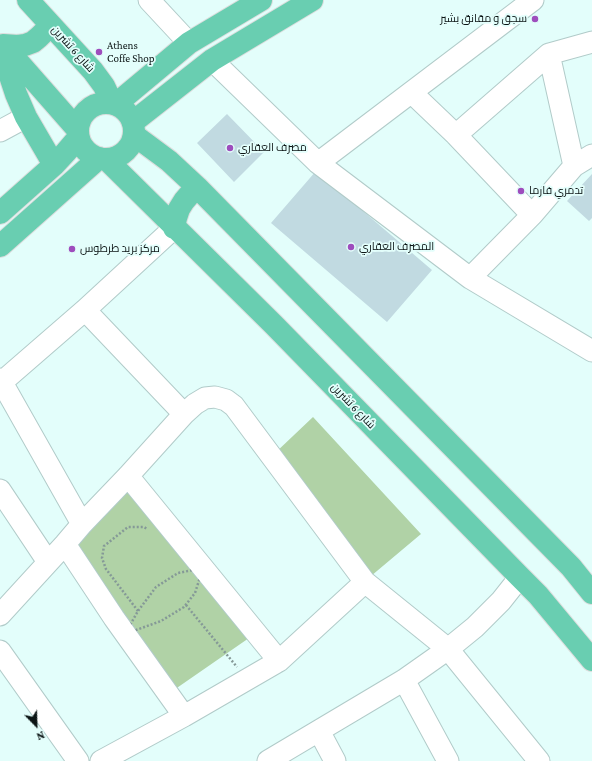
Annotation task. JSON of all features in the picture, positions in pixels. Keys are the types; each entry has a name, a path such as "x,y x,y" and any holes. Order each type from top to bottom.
{"main road":[{"name":"شارع 6 تشرين","path":"28,0 93,71 104,86 114,104"},
{"path":"114,104 189,43 261,0"},
{"path":"133,129 212,60 312,0"},
{"path":"2,43 18,46 33,42 45,31 49,23"},
{"path":"2,43 16,94 26,116 54,165"},
{"path":"2,43 78,134"},
{"path":"104,102 124,108 129,115 133,129 130,144 124,152 116,157 102,159 89,154 82,147 78,134 79,121 83,114 88,108 104,102"},
{"path":"133,129 197,187 571,568 592,593"},
{"path":"0,213 54,165 66,152 78,134"},
{"name":"شارع 6 تشرين","path":"102,159 274,325 538,595 592,660"},
{"path":"0,246 102,159"},
{"path":"174,228 179,209 197,187"}],"street":[{"path":"149,0 189,43"},
{"path":"318,163 533,0"},
{"path":"456,135 549,54 592,42"},
{"path":"549,54 574,166"},
{"path":"212,60 318,163 470,278 592,351"},
{"path":"412,93 456,135 532,215"},
{"path":"0,131 26,116"},
{"path":"470,278 532,215 574,166 592,155"},
{"path":"82,524 1,381 86,310 174,228"},
{"path":"86,310 184,414"},
{"path":"0,615 184,414 195,404 205,398 215,397 226,400 234,406 365,582 448,649 539,761"},
{"path":"128,476 279,661"},
{"path":"0,490 48,562"},
{"path":"65,544 125,634 184,716"},
{"path":"268,761 404,680 448,649 474,627 500,601 520,577"},
{"path":"100,761 184,716 279,661 365,582"},
{"path":"0,651 78,761"},
{"path":"404,680 448,761"},
{"path":"320,730 335,761"}],"path":[{"path":"138,611 106,569 102,558 104,546 128,527 144,527 150,531"},
{"path":"203,568 195,593 184,608 161,621 125,634 138,611 156,586 178,573 203,568"},
{"path":"186,605 248,679"}],"green space":[{"path":"313,417 421,534 371,576 274,454"},
{"path":"128,488 249,638 171,692 70,546"}],"building":[{"name":"مصرف العقاري","path":"227,114 264,152 234,182 197,143"},
{"name":"المصرف العقاري","path":"316,171 432,270 387,322 271,223"},
{"path":"592,174 592,218 589,221 567,201"}],"place":[{"name":"سجق و مقانق بشير","path":"535,19"},
{"name":"Athens Coffe Shop","path":"99,52"},
{"name":"مصرف العقاري","path":"230,148"},
{"name":"تدمري فارما","path":"521,191"},
{"name":"المصرف العقاري","path":"351,247"},
{"name":"مركز بريد طرطوس","path":"72,249"}]}
